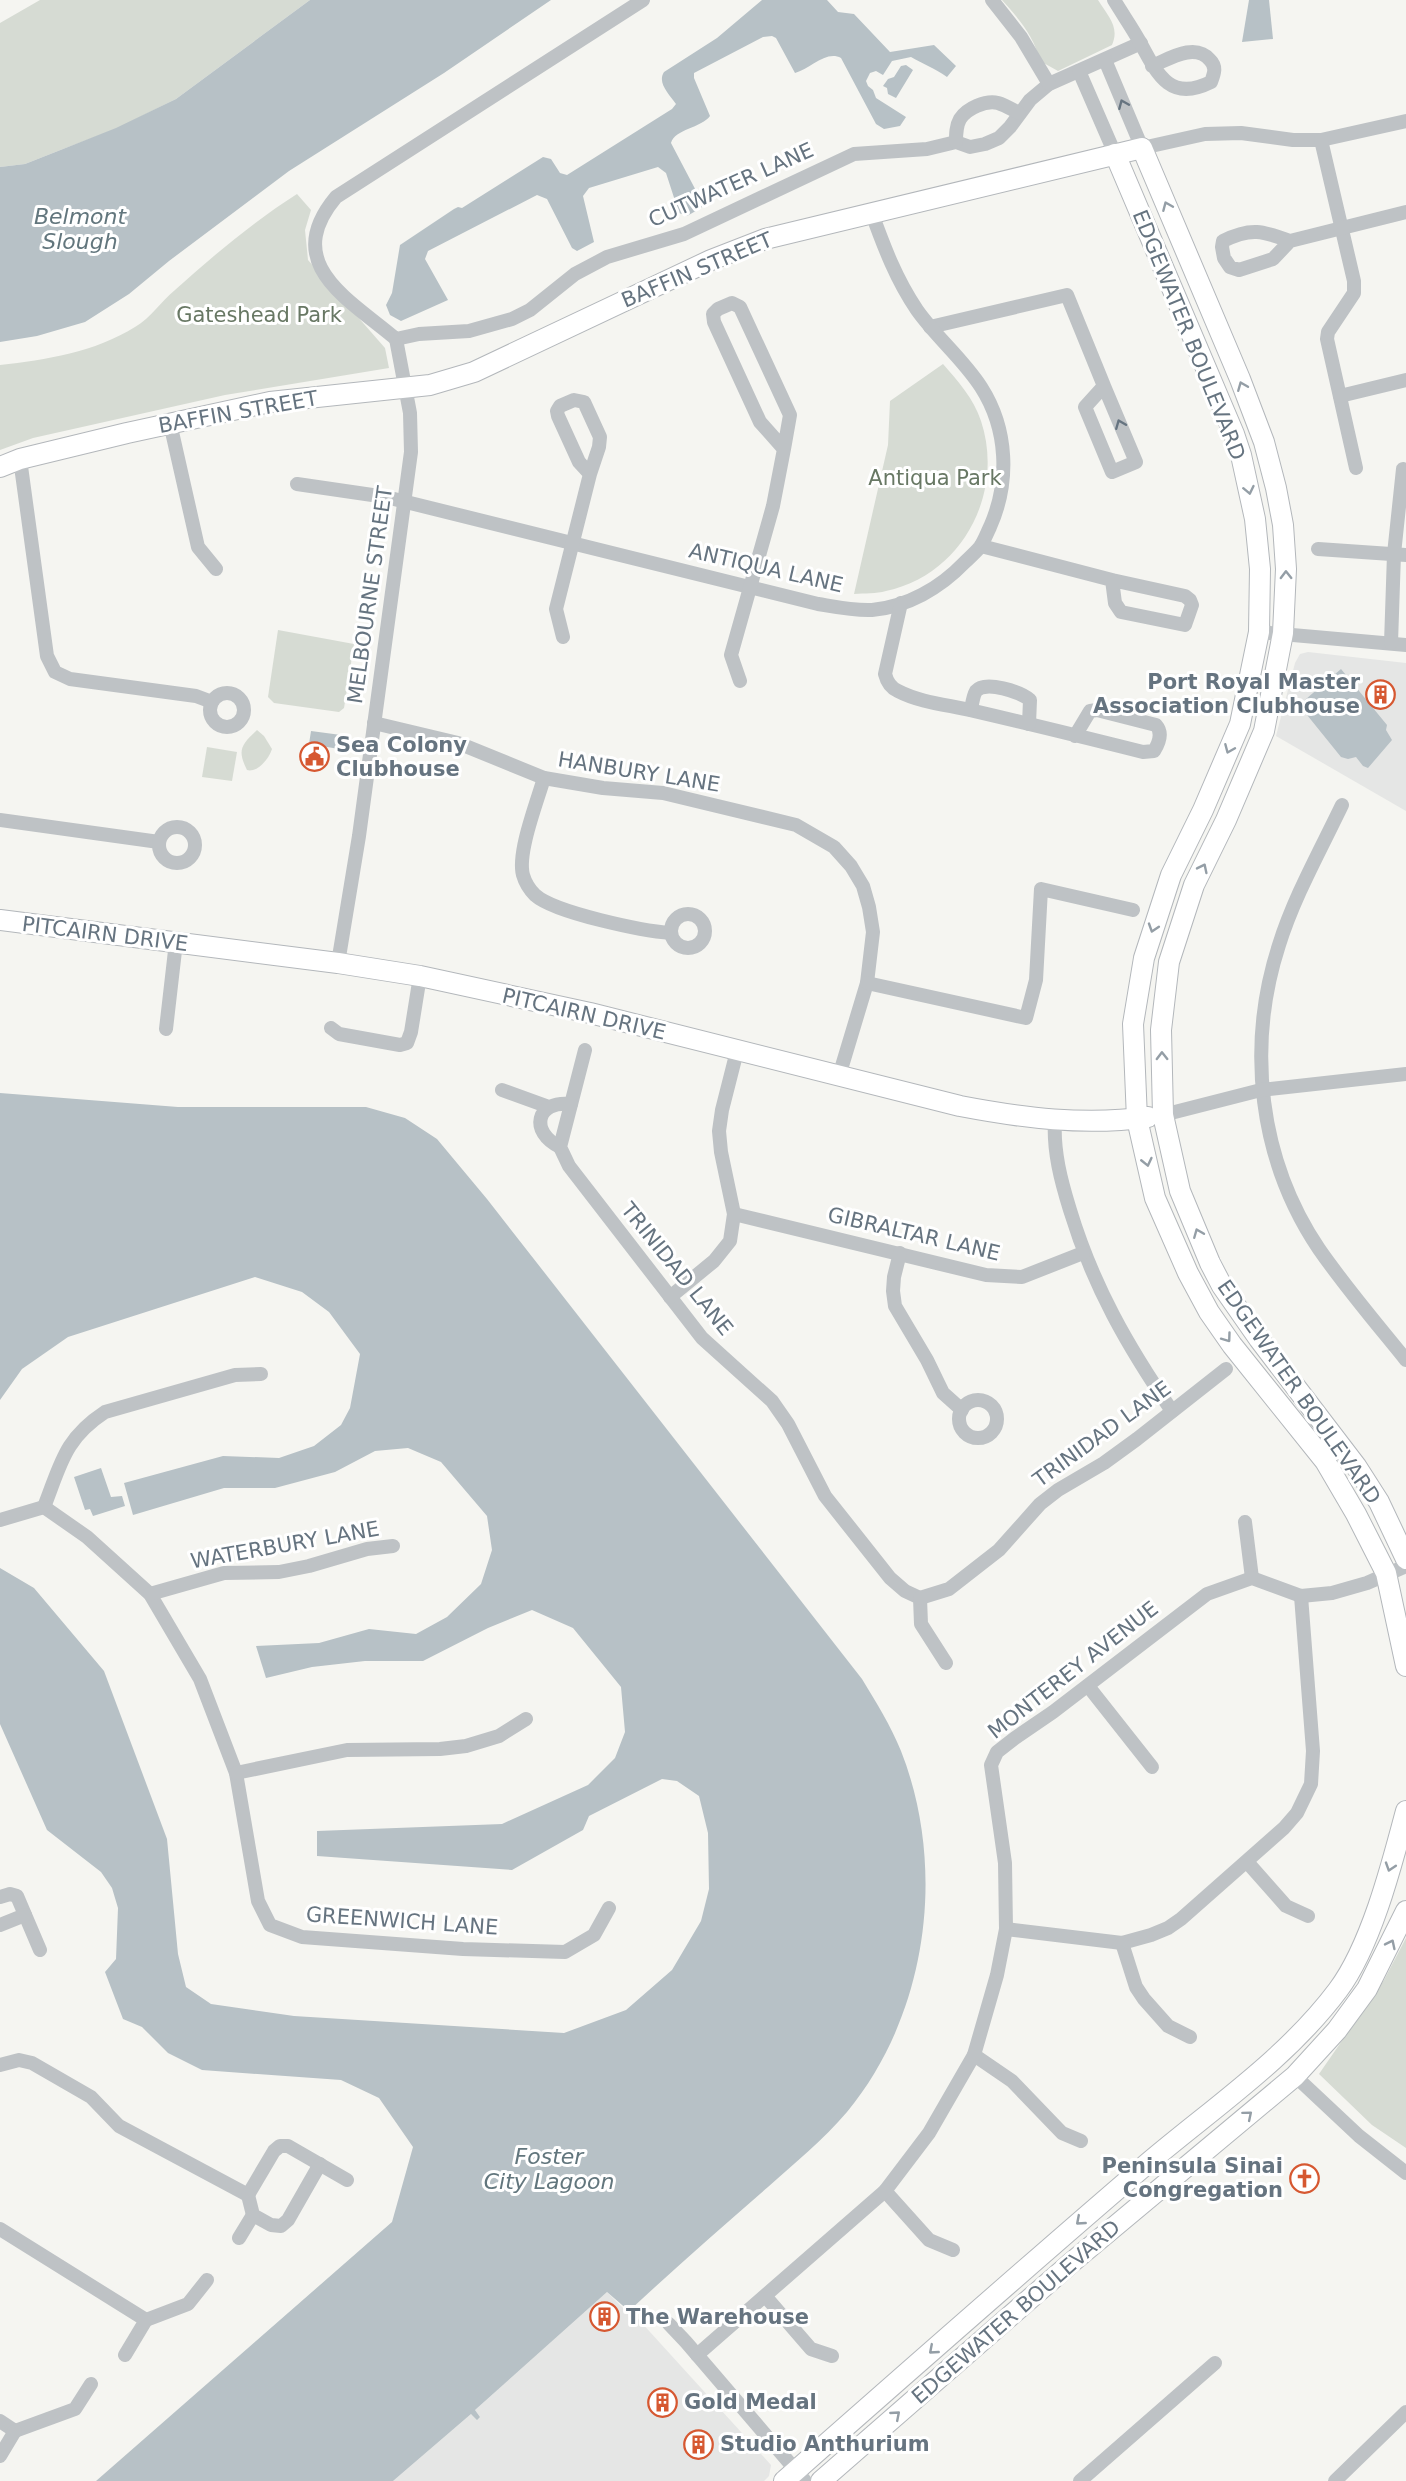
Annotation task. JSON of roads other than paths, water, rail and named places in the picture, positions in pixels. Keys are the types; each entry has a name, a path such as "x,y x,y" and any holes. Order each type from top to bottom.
{"street":[{"path":"396,339 333,285 322,272 317,262 315,242 325,210 336,197 643,0"},
{"path":"992,0 1021,37 1049,84"},
{"path":"1114,0 1141,43 1152,66"},
{"name":"CUTWATER LANE","path":"396,339 419,334 469,331 512,319 530,310 575,274 607,257 684,234 854,154 927,150 956,142 970,147 999,138 1030,100 1049,84 1141,43"},
{"name":"EDGEWATER BOULEVARD","path":"1105,60 1264,442 1283,525 1286,569 1283,633 1264,731 1226,820 1194,885 1169,963 1161,1030 1163,1115 1180,1191 1222,1287 1356,1466 1379,1502 1406,1559"},
{"name":"EDGEWATER BOULEVARD","path":"1078,71 1217,393 1241,455 1255,519 1260,569 1259,632 1240,724 1203,810 1170,875 1144,958 1133,1024 1137,1119 1155,1198 1188,1273 1209,1312 1232,1345 1325,1461 1356,1514 1386,1573 1406,1666"},
{"path":"956,142 960,119 978,106 998,103 1019,113"},
{"name":"BAFFIN STREET","path":"0,467 20,459 270,402 430,385 474,372 711,260 765,239 871,212 1205,134 1241,133 1293,140 1321,140 1406,121"},
{"path":"1321,140 1354,281 1354,293 1329,332 1327,339 1356,468"},
{"name":"ANTIQUA LANE","path":"297,484 320,486 405,502 818,604 873,610 901,603 939,585 981,546 999,501 1004,473 1001,436 991,405 980,385 930,327 901,284 890,264 871,212"},
{"path":"1290,241 1406,212"},
{"path":"930,327 1067,295 1136,462 1112,472 1085,407 1104,386"},
{"path":"740,681 731,655 773,506 784,449 790,415 740,307 732,303 712,314 714,322 760,422 784,449"},
{"name":"MELBOURNE STREET","path":"338,963 411,452 410,413 396,339"},
{"path":"1340,396 1406,380"},
{"path":"563,637 556,609 600,437 584,402 574,400 560,406 557,411 558,416 579,462 590,474"},
{"path":"170,423 198,547 216,569"},
{"path":"20,459 47,656 55,672 70,679 196,696 212,702"},
{"path":"1391,643 1400,554 1403,469"},
{"path":"981,546 1112,580 1185,596 1192,605 1185,625 1121,612 1115,603 1112,580"},
{"path":"1318,549 1400,554"},
{"path":"901,603 887,660 887,681 896,690 906,695 1075,736 1149,753 1154,751 1159,744 1160,735 1156,724 1097,710 1090,711 1086,715 1075,736"},
{"path":"1259,632 1406,645"},
{"path":"971,710 976,692 983,687 1021,694 1030,700 1029,724"},
{"name":"HANBURY LANE","path":"374,723 458,743 544,778 603,788 674,795 796,825 834,847 863,886 873,932 867,983 839,1076"},
{"path":"544,778 522,858 523,875 535,895 555,906 576,912 657,932 671,933"},
{"path":"1342,805 1288,921 1268,982 1262,1030 1262,1090 1276,1161 1318,1248 1406,1360"},
{"path":"0,820 159,842"},
{"path":"867,983 1026,1018 1036,980 1041,889 1133,910"},
{"name":"PITCAIRN DRIVE","path":"0,920 338,963 420,976 590,1013 960,1106 1020,1118 1100,1121 1163,1115"},
{"path":"166,1029 176,942"},
{"path":"331,1028 339,1034 400,1045 406,1043 411,1032 420,976"},
{"path":"560,1147 585,1050"},
{"path":"670,1297 724,1251 730,1241 734,1214 719,1131 737,1051"},
{"path":"1163,1115 1262,1090 1406,1074"},
{"path":"501,1090 549,1107 561,1102 571,1104"},
{"name":"TRINIDAD LANE","path":"549,1107 541,1118 541,1131 549,1142 560,1147 581,1184 702,1338 772,1401 788,1424 825,1496 890,1578 905,1591 920,1598 949,1589 999,1550 1040,1504 1065,1485 1104,1463 1226,1369"},
{"path":"1055,1120 1054,1139 1058,1163 1083,1253 1128,1345 1172,1411"},
{"name":"GIBRALTAR LANE","path":"734,1214 986,1275 1022,1277 1083,1253"},
{"path":"900,1253 894,1277 895,1306 927,1360 943,1393 962,1410"},
{"path":"0,1520 44,1507 74,1438 86,1425 105,1412 235,1375 261,1374"},
{"name":"GREENWICH LANE","path":"44,1507 87,1536 150,1594 200,1679 236,1773 258,1901 270,1925 302,1937 463,1949 565,1952 594,1935 609,1908"},
{"path":"1245,1522 1252,1578 1301,1596 1332,1593 1367,1583 1406,1566"},
{"name":"WATERBURY LANE","path":"150,1594 225,1573 279,1572 368,1549 393,1546"},
{"name":"MONTEREY AVENUE","path":"697,2355 885,2191 929,2133 974,2055 998,1975 1006,1929 1005,1863 991,1765 997,1752 1088,1686 1207,1594 1252,1578"},
{"path":"1006,1929 1122,1942 1138,1939 1168,1928 1248,1863 1284,1828 1297,1813 1311,1784 1313,1751 1301,1596"},
{"path":"920,1598 921,1624 946,1663"},
{"path":"1088,1686 1152,1767"},
{"path":"236,1773 347,1750 440,1749 466,1746 499,1736 526,1719"},
{"name":"EDGEWATER BOULEVARD","path":"795,2478 1101,2204 1298,2036 1338,1991 1352,1970 1391,1867 1406,1811"},
{"path":"1248,1863 1286,1906 1308,1916"},
{"path":"0,1897 10,1894 17,1896 40,1950"},
{"name":"EDGEWATER BOULEVARD","path":"820,2481 1071,2263 1295,2076 1337,2030 1367,1989 1406,1911"},
{"path":"0,1925 25,1915"},
{"name":"EDGEWATER BOULEVARD","path":"1295,2076 1297,2060 1304,2047 1341,2005 1368,1960 1369,1949 1366,1935"},
{"path":"1122,1942 1136,1987 1144,1999 1167,2026 1190,2037"},
{"path":"974,2055 1012,2081 1062,2133 1081,2141"},
{"path":"0,2065 19,2060 41,2068 91,2097 119,2126 248,2195"},
{"path":"1295,2076 1359,2136 1406,2173"},
{"name":"EDGEWATER BOULEVARD","path":"1101,2204 1160,2172 1272,2078 1295,2076"},
{"path":"239,2238 253,2215 248,2195 274,2151 280,2146 288,2146 347,2180"},
{"path":"253,2215 271,2225 280,2226 288,2220 320,2164"},
{"path":"885,2191 929,2240 953,2250"},
{"path":"0,2229 146,2320"},
{"path":"125,2355 146,2320 188,2304 207,2280"},
{"path":"765,2297 811,2349 831,2356"},
{"path":"669,2325 697,2355 795,2478"},
{"path":"1080,2481 1215,2363"},
{"path":"0,2456 15,2431 75,2409 91,2384"},
{"path":"1335,2481 1406,2412"},
{"path":"0,2421 15,2431"}],"water":[{"name":"Belmont Slough","path":"310,0 551,0 444,73 289,171 129,294 85,322 37,336 0,342 0,167 25,164 116,128 176,99"},
{"path":"762,0 827,0 838,12 854,14 890,52 934,45 956,66 947,77 911,57 892,61 883,75 876,71 870,73 866,81 876,98 906,117 900,126 884,129 876,124 841,58 830,56 795,73 776,38 763,37 694,73 710,116 683,131 673,138 671,143 703,204 701,208 687,216 679,213 666,173 658,167 589,188 583,196 594,242 577,251 572,248 547,199 537,195 428,251 425,259 448,300 401,321 390,315 386,305 392,293 400,245 454,209 462,208 543,157 551,159 560,173 567,175 672,109 676,104 663,84 664,72 717,38"},
{"path":"1249,0 1269,0 1273,39 1242,42"},
{"path":"906,65 913,70 896,98 888,94 887,88 883,86 888,79 894,77 901,66"},
{"path":"1341,669 1387,725 1386,730 1392,740 1368,768 1363,766 1356,757 1348,759 1341,757 1299,705"},
{"path":"311,731 341,735 339,749 309,744"},
{"name":"Foster City Lagoon","path":"0,1093 178,1107 366,1107 405,1118 437,1139 487,1199 862,1679 897,1742 915,1796 923,1843 925,1891 922,1939 912,1986 896,2031 874,2073 847,2112 809,2151 629,2311 607,2292 475,2410 480,2417 477,2420 471,2414 393,2481 96,2481 392,2222 413,2147 379,2098 341,2080 202,2070 168,2053 142,2027 123,2019 105,1972 116,1959 118,1908 112,1888 101,1872 47,1830 0,1724 0,1568 34,1588 104,1671 167,1839 178,1954 186,1987 211,2004 294,2016 564,2033 626,2010 672,1970 701,1921 709,1889 708,1833 699,1796 677,1781 662,1779 589,1816 583,1830 512,1870 317,1856 317,1831 502,1824 588,1785 615,1758 625,1732 621,1687 573,1628 532,1610 488,1628 423,1661 365,1661 312,1667 266,1678 256,1646 319,1643 369,1629 416,1634 447,1617 481,1584 492,1550 487,1516 441,1462 408,1448 375,1451 335,1472 275,1488 224,1488 133,1515 124,1483 223,1456 279,1458 314,1446 341,1425 350,1408 360,1354 329,1312 302,1292 255,1277 68,1337 22,1369 0,1400"},
{"path":"101,1468 111,1497 122,1496 125,1506 93,1516 90,1509 85,1510 74,1477"}],"place":[{"name":"Port Royal Master Association Clubhouse","path":"1381,694"},
{"name":"Sea Colony Clubhouse","path":"315,757"},
{"name":"Peninsula Sinai Congregation","path":"1304,2178"},
{"name":"The Warehouse","path":"605,2317"},
{"name":"Gold Medal","path":"663,2402"},
{"name":"Studio Anthurium","path":"699,2444"}],"park label":[{"name":"Gateshead Park","path":"259,315"},
{"name":"Antiqua Park","path":"935,478"}]}
